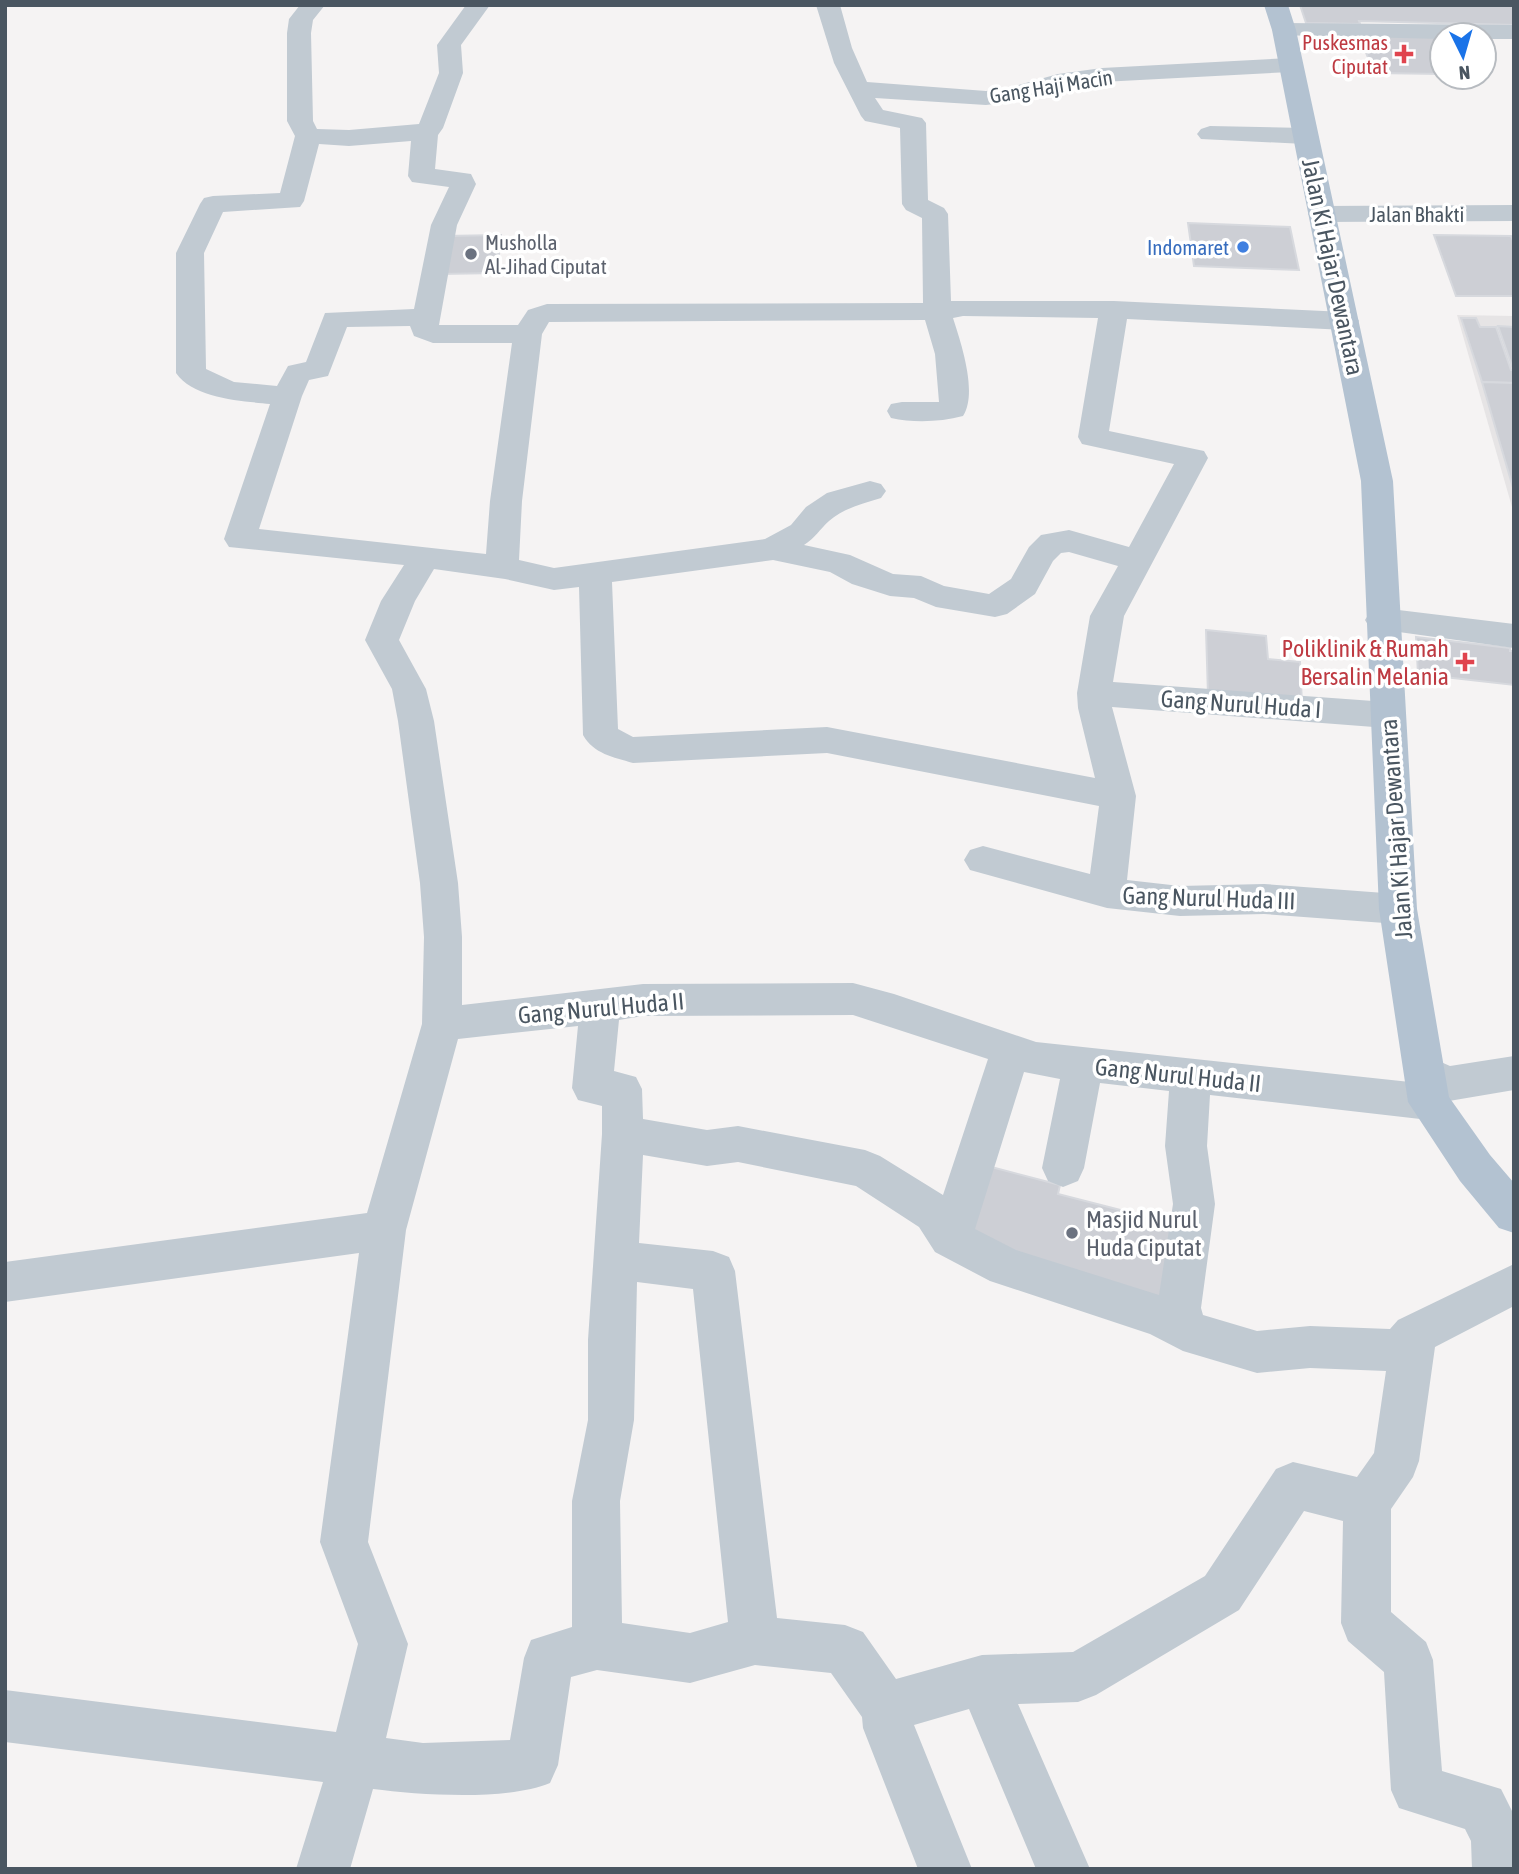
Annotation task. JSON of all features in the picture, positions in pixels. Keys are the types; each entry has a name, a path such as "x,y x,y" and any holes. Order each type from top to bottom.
{"main road":[{"name":"Jalan Ki Hajar Dewantara","path":"1280,18 1377,481 1398,909 1427,1087 1475,1168 1514,1214"}],"street":[{"path":"287,396 228,391 191,373 191,253 212,204 291,201 308,136 300,121 299,33 301,19 313,5"},
{"path":"308,136 349,138 425,132 430,128 451,73 449,45 478,5"},
{"path":"828,5 833,29 874,116 913,123 915,204 935,214 937,311 950,354 954,404 952,409 945,411 902,411"},
{"path":"1280,18 1514,32"},
{"name":"Gang Haji Macin","path":"859,89 986,98 1010,95 1058,81 1102,75 1290,65"},
{"path":"425,132 421,176 463,180 464,184 444,225 424,330 433,334 528,334"},
{"path":"1210,134 1305,136"},
{"name":"Jalan Bhakti","path":"1321,214 1514,213"},
{"path":"505,568 502,559 506,501 528,334 538,316 547,313 937,311 963,308 1114,310 1345,321"},
{"path":"1107,893 1118,796 1095,708 1094,693 1107,617 1194,458 1093,437 1114,310"},
{"path":"426,317 335,319 318,370 298,372 287,396 240,540 288,541 425,557 505,568 554,579 773,549 839,563 890,585 921,587 936,596 995,606 1023,586 1040,555 1052,543 1069,541 1137,560"},
{"path":"773,549 802,531 817,514 838,500 870,491"},
{"path":"323,1869 355,1761 383,1644 344,1542 384,1230 442,1024 443,937 439,883 416,721 409,689 382,640 398,601 425,557"},
{"path":"595,575 601,735 615,746 633,750 827,740 1118,796"},
{"path":"1382,620 1514,636"},
{"name":"Gang Nurul Huda I","path":"1094,693 1387,715"},
{"name":"Gang Nurul Huda III","path":"983,860 1107,893 1180,901 1264,899 1398,909"},
{"name":"Gang Nurul Huda II","path":"442,1024 643,1000 853,999 894,1010 1036,1059 1191,1076 1427,1087 1514,1073"},
{"path":"597,1645 596,1501 611,1420 623,1134 622,1089 592,1088 600,1007"},
{"path":"950,1238 1012,1051"},
{"path":"1063,1168 1083,1064"},
{"path":"1173,1324 1179,1308 1194,1204 1186,1146 1191,1076"},
{"path":"623,1134 707,1147 738,1144 865,1169 934,1213 950,1238 1005,1267 1257,1352 1310,1347 1399,1350 1414,1335 1514,1284"},
{"path":"5,1282 384,1230"},
{"path":"616,1260 713,1271 755,1640"},
{"path":"1414,1335 1396,1461 1367,1503 1366,1623 1408,1660 1417,1790 1482,1808 1497,1838 1499,1869"},
{"path":"886,1708 982,1680 1078,1677 1222,1593 1293,1485 1367,1503"},
{"path":"5,1716 423,1769 532,1765 549,1658 597,1645 690,1658 755,1640 845,1650 886,1708 889,1728 945,1869"},
{"path":"982,1680 1063,1869"}],"shaded area":[{"path":"1457,315 1514,316 1514,514"}],"building":[{"path":"1300,5 1514,5 1514,25 1498,25 1498,21 1306,23"},
{"name":"Puskesmas Ciputat","path":"1358,32 1428,34 1428,74 1374,73"},
{"name":"Indomaret","path":"1188,223 1290,227 1299,270 1194,266"},
{"name":"Musholla Al-Jihad Ciputat","path":"501,235 497,273 440,274 445,236"},
{"path":"1434,235 1511,236 1514,243 1514,296 1456,296"},
{"path":"1461,318 1476,318 1480,327 1496,327 1511,370 1514,370 1514,383 1482,382"},
{"path":"1498,326 1514,327 1514,369 1513,369"},
{"path":"1482,382 1514,383 1514,491"},
{"path":"1206,630 1266,636 1268,659 1300,662 1302,704 1208,695"},
{"name":"Poliklinik & Rumah Bersalin Melania","path":"1416,637 1510,648 1510,651 1514,651 1514,685 1418,674"},
{"name":"Masjid Nurul Huda Ciputat","path":"980,1164 1060,1185 1058,1194 1183,1226 1167,1310 960,1239"}],"place":[{"name":"Puskesmas Ciputat","path":"1404,54"},
{"name":"Indomaret","path":"1243,247"},
{"name":"Musholla Al-Jihad Ciputat","path":"471,254"},
{"name":"Poliklinik & Rumah Bersalin Melania","path":"1465,662"},
{"name":"Masjid Nurul Huda Ciputat","path":"1072,1233"}]}
